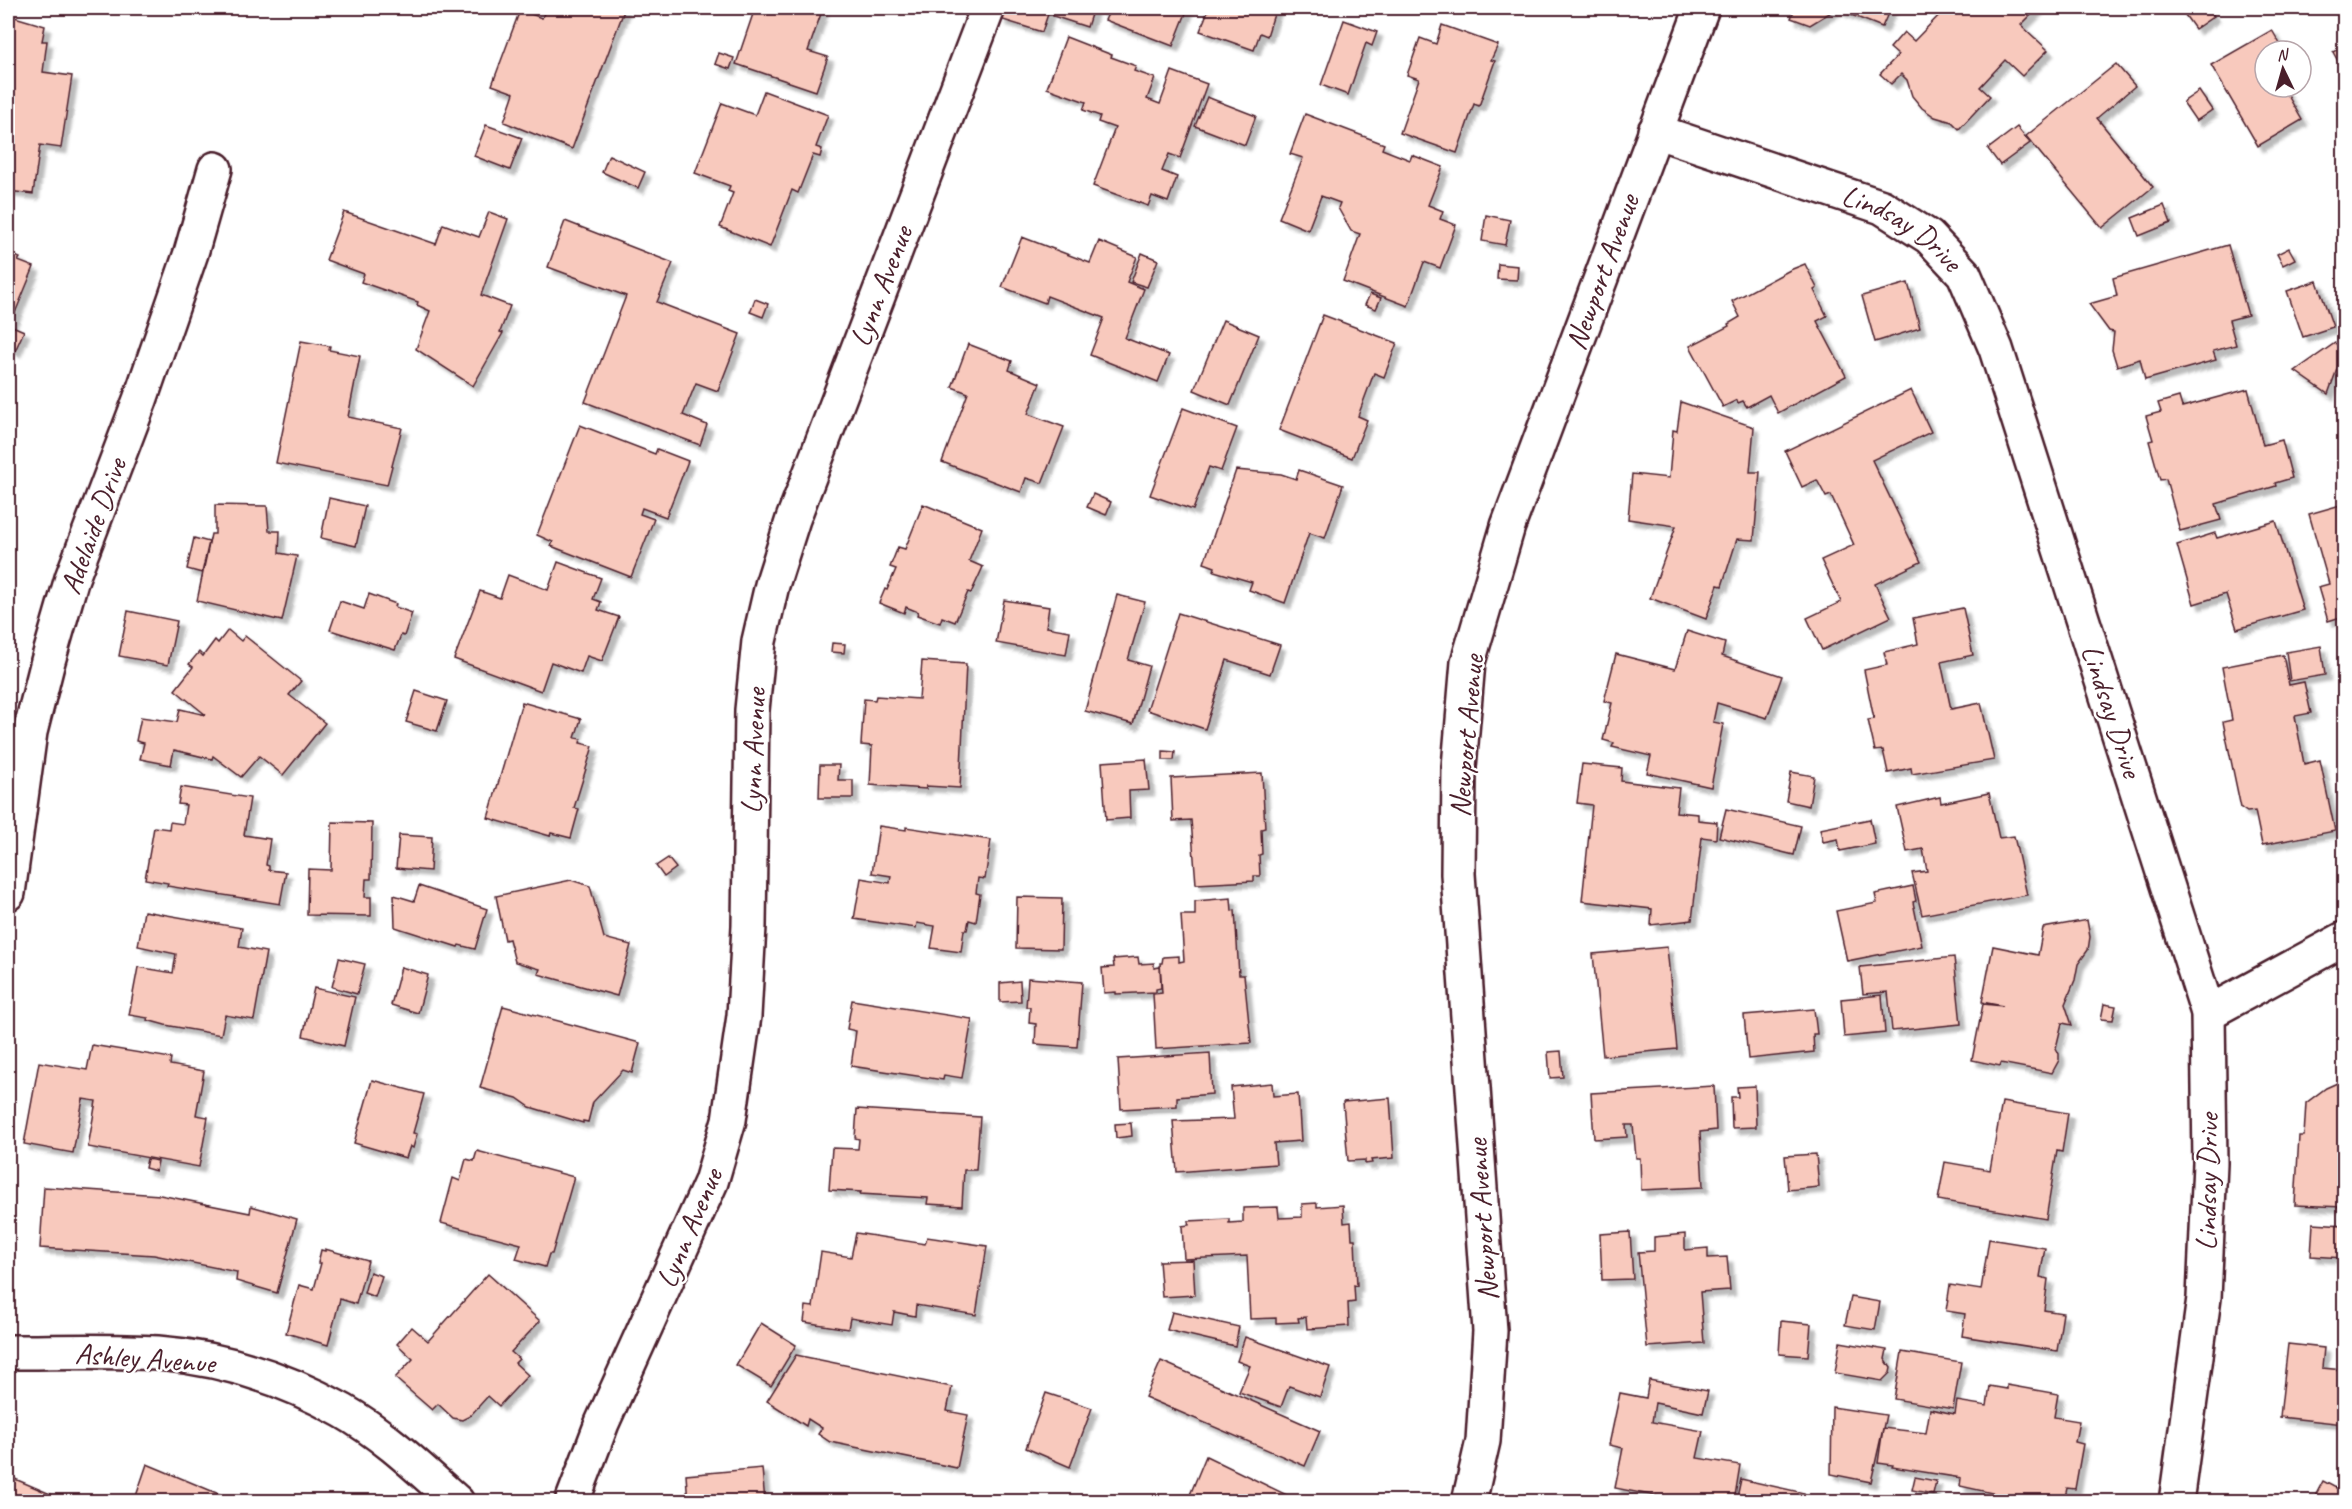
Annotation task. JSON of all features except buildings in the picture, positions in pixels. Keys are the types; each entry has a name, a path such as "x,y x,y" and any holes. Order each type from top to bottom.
{"street":[{"name":"Lynn Avenue","path":"572,1502 602,1423 711,1182 729,1120 744,1016 748,937 752,710 759,641 772,585 797,508 988,8"},
{"name":"Newport Avenue","path":"1469,1502 1483,1441 1490,1331 1458,874 1459,767 1468,662 1508,526 1702,8"},
{"name":"Lindsay Drive","path":"1655,131 1882,207 1929,237 1964,274 2000,360 2208,1013 2210,1163 2204,1298 2176,1502"},
{"name":"Adelaide Drive","path":"8,893 30,732 48,660 72,578 140,400 191,253 215,169"},
{"path":"2208,1013 2344,939"},
{"name":"Ashley Avenue","path":"8,1352 158,1353 231,1365 276,1379 343,1411 403,1454 457,1502"}]}
